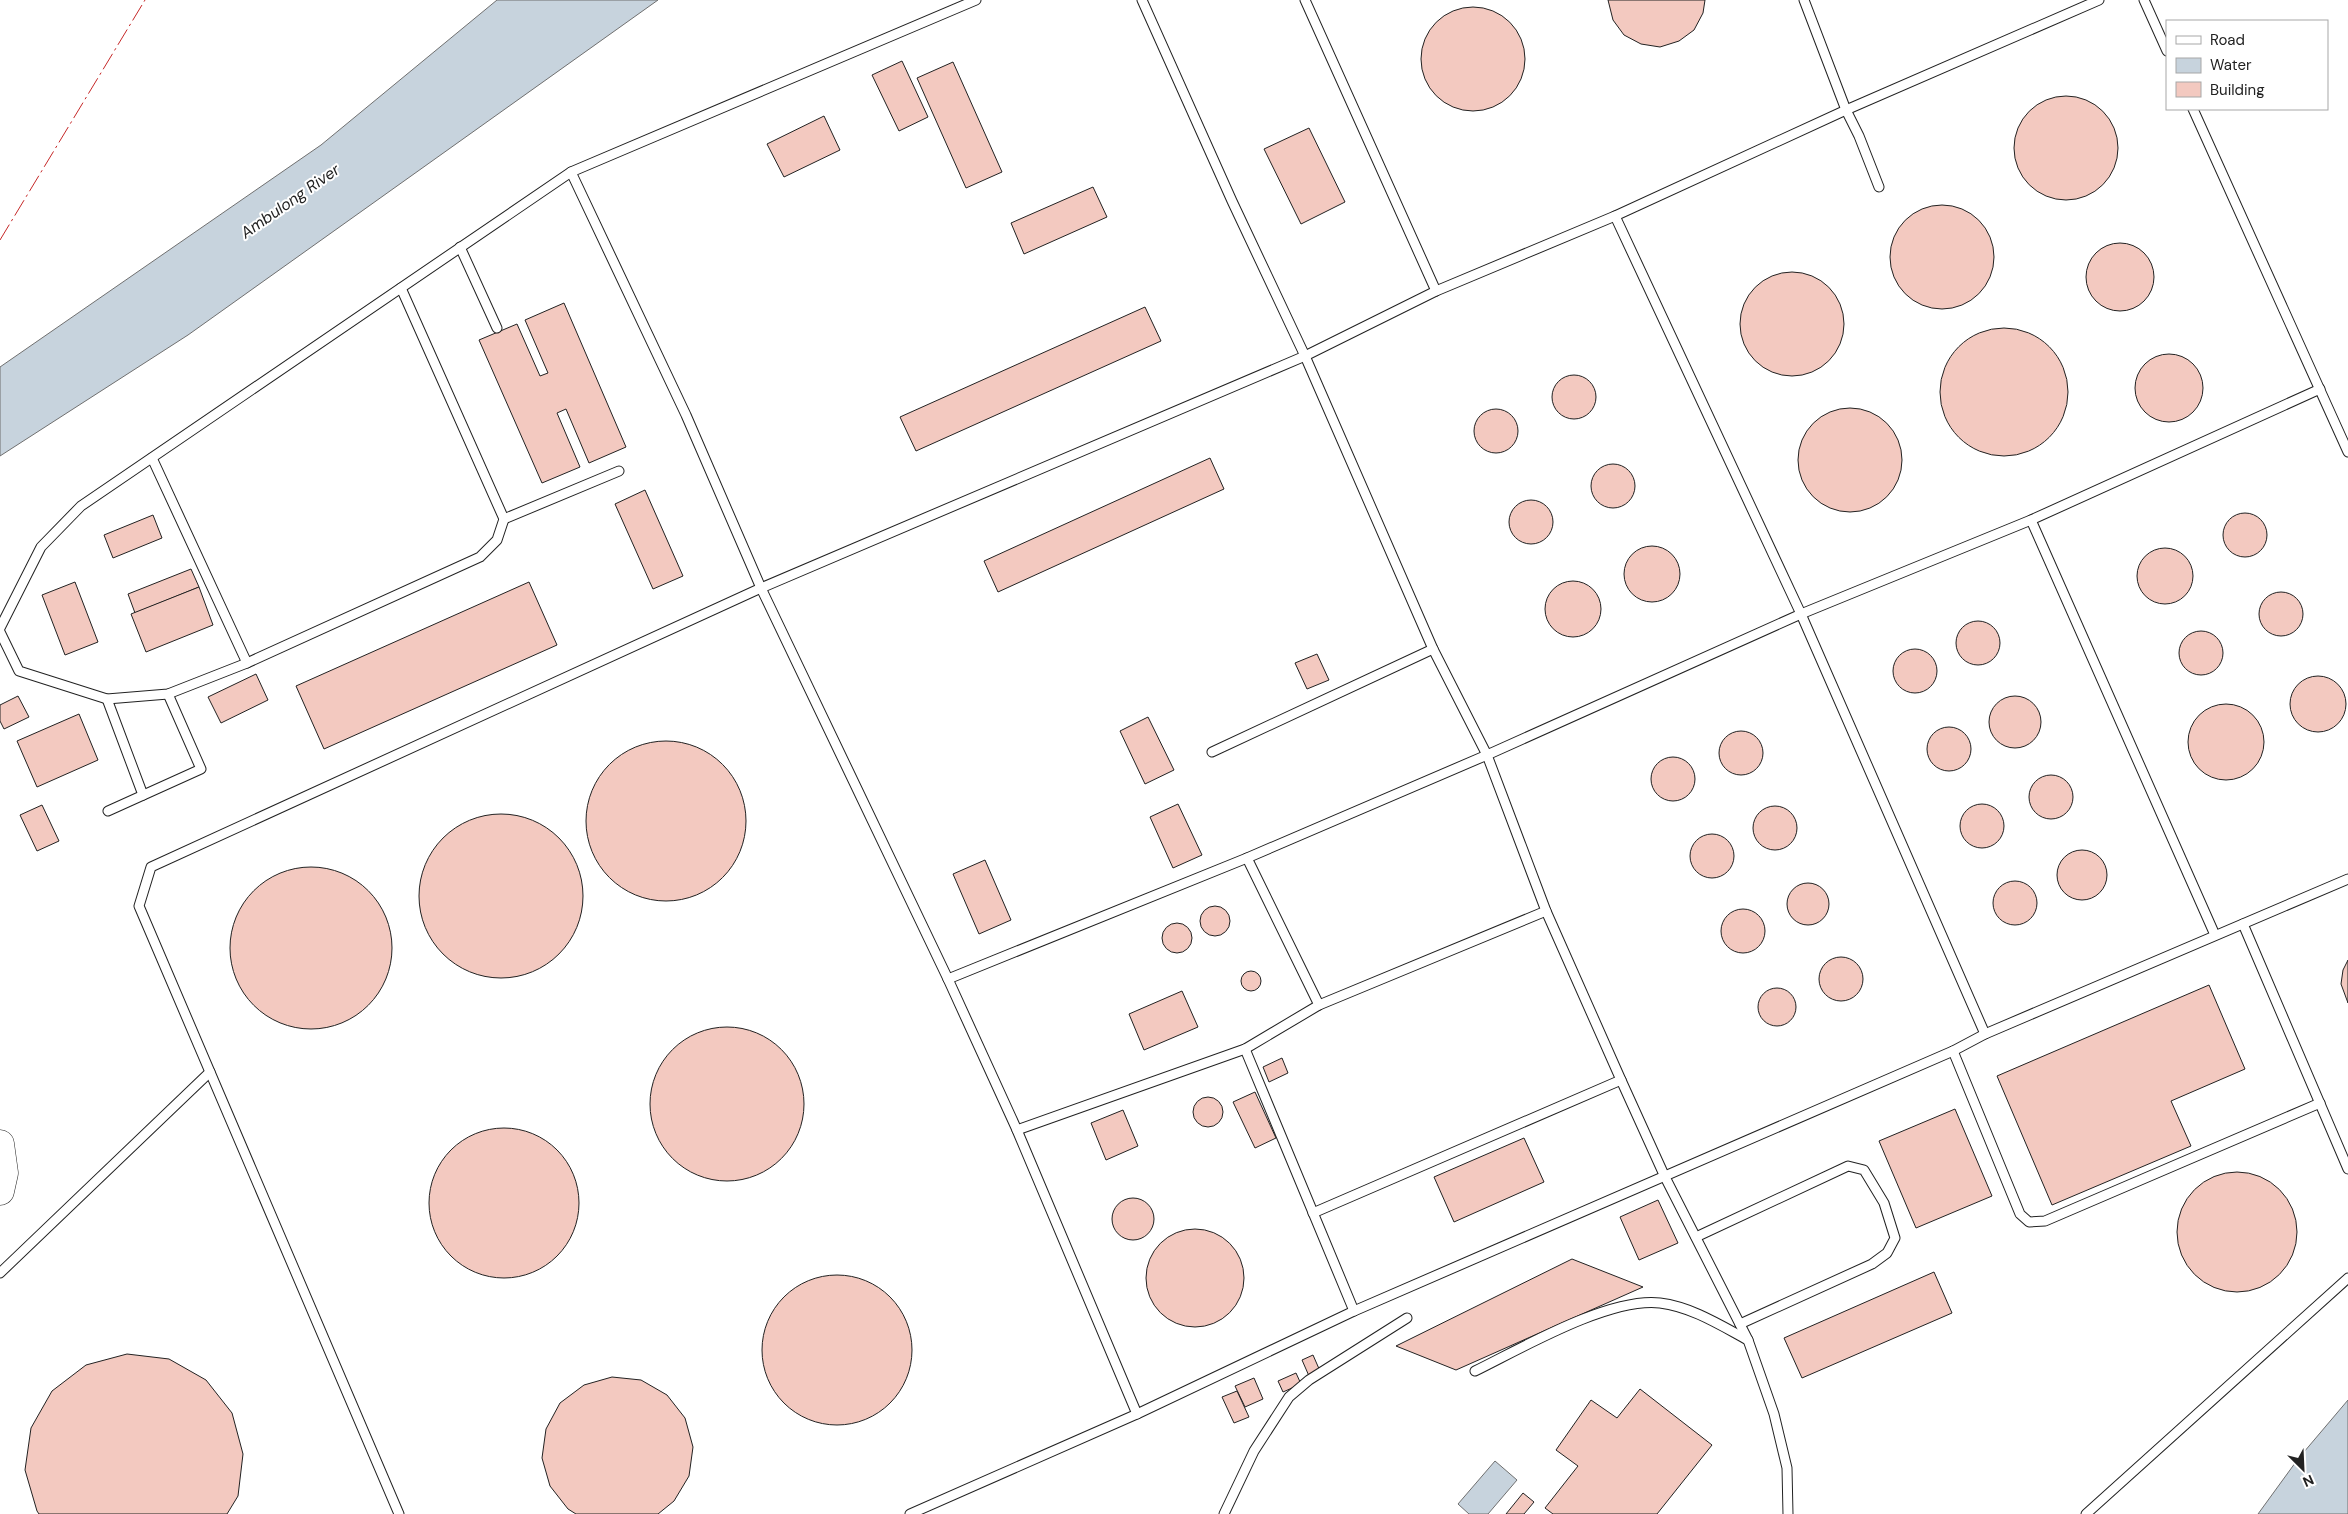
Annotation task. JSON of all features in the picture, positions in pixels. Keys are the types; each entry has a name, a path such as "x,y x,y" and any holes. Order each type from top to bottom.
{"main road":[{"path":"0,1144 4,1173 0,1191"}],"lane":[{"path":"0,628 41,547 81,506 571,172 976,0"},
{"path":"1142,0 1232,201 1306,356 1433,649 1487,755 1546,911 1621,1080 1665,1177 1748,1340 1774,1414 1788,1468 1788,1514"},
{"path":"1305,0 1436,291"},
{"path":"1804,0 1846,110 1859,136 1879,187"},
{"path":"399,1514 139,906 151,867 761,588 1306,356 1436,291 1615,216 1846,110 2099,0"},
{"path":"2144,0 2166,49"},
{"path":"2193,110 2348,452"},
{"path":"571,172 686,415 761,588 948,979 1017,1130 1137,1414"},
{"path":"1615,216 1801,614 1985,1034"},
{"path":"460,247 497,328"},
{"path":"0,632 19,671 107,699 168,694 247,663 480,557 497,540 504,519 401,288"},
{"path":"948,979 1247,858 1487,755 1801,614 2031,520 2320,390"},
{"path":"152,458 247,663"},
{"path":"504,519 619,471"},
{"path":"2031,520 2215,935"},
{"path":"1212,752 1433,649"},
{"path":"108,811 201,769 168,694"},
{"path":"107,699 143,795"},
{"path":"1247,858 1319,1005"},
{"path":"910,1514 1137,1414 1354,1311 1953,1051 1985,1034 2348,879"},
{"path":"1017,1130 1245,1049 1319,1005 1546,911"},
{"path":"2243,924 2348,1169"},
{"path":"1245,1049 1354,1311"},
{"path":"1953,1051 2020,1214 2029,1222 2045,1221 2320,1103"},
{"path":"0,1273 210,1072"},
{"path":"1313,1213 1621,1080"},
{"path":"1696,1237 1848,1166 1864,1170 1884,1203 1895,1238 1887,1253 1872,1264 1740,1324"},
{"path":"2086,1514 2348,1278"},
{"path":"1475,1371 1595,1314 1634,1303 1661,1303 1697,1313 1748,1340"},
{"path":"1224,1514 1254,1451 1289,1397 1309,1380 1407,1318"}],"water":[{"name":"Ambulong River","path":"497,0 658,0 188,335 0,456 0,367 321,145"},
{"path":"2348,1400 2348,1514 2258,1514 2298,1459"},
{"path":"1495,1461 1517,1480 1488,1514 1469,1514 1458,1504"}],"building":[{"path":"1608,0 1705,0 1703,13 1694,30 1679,41 1660,47 1641,44 1624,35 1613,20"},
{"path":"1473,7 1493,11 1510,22 1521,39 1525,59 1521,79 1510,96 1493,107 1473,111 1453,107 1436,96 1425,79 1421,59 1425,39 1436,22 1453,11"},
{"path":"902,61 928,117 899,131 872,75"},
{"path":"953,62 1002,172 966,188 917,78"},
{"path":"2066,96 2086,100 2103,111 2114,128 2118,148 2114,168 2103,185 2086,196 2066,200 2046,196 2029,185 2018,168 2014,148 2018,128 2029,111 2046,100"},
{"path":"824,116 840,150 784,177 767,144"},
{"path":"1309,128 1345,202 1301,224 1264,149"},
{"path":"1093,187 1107,217 1024,254 1011,223"},
{"path":"1942,205 1962,209 1979,220 1990,237 1994,257 1990,277 1979,294 1962,305 1942,309 1922,305 1905,294 1894,277 1890,257 1894,237 1905,220 1922,209"},
{"path":"2120,243 2133,246 2144,253 2151,264 2154,277 2151,290 2144,301 2133,308 2120,311 2107,308 2096,301 2089,290 2086,277 2089,264 2096,253 2107,246"},
{"path":"1792,272 1812,276 1829,287 1840,304 1844,324 1840,344 1829,361 1812,372 1792,376 1772,372 1755,361 1744,344 1740,324 1744,304 1755,287 1772,276"},
{"path":"564,303 626,447 589,463 566,409 557,413 580,467 542,483 479,340 517,324 540,376 548,373 525,320"},
{"path":"1145,307 1161,341 916,451 900,417"},
{"path":"2004,328 2028,333 2049,347 2063,368 2068,392 2063,416 2049,437 2028,451 2004,456 1980,451 1959,437 1945,416 1940,392 1945,368 1959,347 1980,333"},
{"path":"2169,354 2182,357 2193,364 2200,375 2203,388 2200,401 2193,412 2182,419 2169,422 2156,419 2145,412 2138,401 2135,388 2138,375 2145,364 2156,357"},
{"path":"1578,375 1590,381 1595,388 1595,406 1590,413 1583,418 1570,419 1562,416 1555,409 1552,393 1555,385 1562,378"},
{"path":"1850,408 1870,412 1887,423 1898,440 1902,460 1898,480 1887,497 1870,508 1850,512 1830,508 1813,497 1802,480 1798,460 1802,440 1813,423 1830,412"},
{"path":"1500,409 1512,415 1517,422 1517,440 1512,447 1505,452 1492,453 1484,450 1477,443 1474,427 1477,419 1484,412"},
{"path":"1210,458 1224,489 998,592 984,561"},
{"path":"1617,464 1629,470 1634,477 1634,495 1629,502 1622,507 1609,508 1601,505 1594,498 1591,482 1594,474 1601,467"},
{"path":"645,490 683,576 653,589 615,504"},
{"path":"1535,500 1547,506 1552,513 1552,531 1547,538 1540,543 1527,544 1519,541 1512,534 1509,518 1512,510 1519,503"},
{"path":"2249,513 2261,519 2266,526 2266,544 2261,551 2254,556 2241,557 2233,554 2226,547 2223,531 2226,523 2233,516"},
{"path":"153,515 162,538 113,558 104,535"},
{"path":"1652,546 1672,554 1680,574 1672,594 1652,602 1632,594 1624,574 1632,554"},
{"path":"2165,548 2180,553 2188,561 2193,576 2188,591 2180,599 2165,604 2150,599 2142,591 2137,576 2142,561 2150,553"},
{"path":"191,569 199,587 135,613 128,594"},
{"path":"1573,581 1584,583 1593,589 1599,598 1601,609 1599,620 1593,629 1584,635 1573,637 1562,635 1553,629 1547,620 1545,609 1547,598 1553,589 1562,583"},
{"path":"75,582 98,642 65,655 42,595"},
{"path":"529,582 557,645 324,749 296,686"},
{"path":"199,587 213,625 146,652 131,614"},
{"path":"2285,592 2297,598 2302,605 2302,623 2297,630 2290,635 2277,636 2269,633 2262,626 2259,610 2262,602 2269,595"},
{"path":"1982,621 1994,627 1999,634 1999,652 1994,659 1987,664 1974,665 1966,662 1959,655 1956,639 1959,631 1966,624"},
{"path":"2205,631 2217,637 2222,644 2222,662 2217,669 2210,674 2197,675 2189,672 2182,665 2179,649 2182,641 2189,634"},
{"path":"1919,649 1931,655 1936,662 1936,680 1931,687 1924,692 1911,693 1903,690 1896,683 1893,667 1896,659 1903,652"},
{"path":"1317,654 1329,680 1307,689 1295,663"},
{"path":"256,674 268,700 221,723 208,697"},
{"path":"2318,676 2333,681 2341,689 2346,704 2341,719 2333,727 2318,732 2303,727 2295,719 2290,704 2295,689 2303,681"},
{"path":"18,696 29,717 4,729 0,721 0,705"},
{"path":"2010,696 2020,696 2030,700 2037,707 2041,722 2037,737 2030,744 2020,748 2010,748 2000,744 1993,737 1989,727 1989,717 1993,707 2000,700"},
{"path":"2234,704 2247,710 2258,721 2264,734 2262,757 2247,774 2234,780 2218,780 2205,774 2190,757 2188,734 2194,721 2211,706"},
{"path":"79,714 98,760 37,787 17,741"},
{"path":"1148,717 1174,770 1145,784 1120,731"},
{"path":"1953,727 1965,733 1970,740 1970,758 1965,765 1958,770 1945,771 1937,768 1930,761 1927,745 1930,737 1937,730"},
{"path":"1745,731 1757,737 1762,744 1762,762 1757,769 1750,774 1737,775 1729,772 1722,765 1719,749 1722,741 1729,734"},
{"path":"674,741 704,750 723,764 733,776 740,790 745,805 745,837 740,852 733,866 723,878 711,888 689,898 674,901 658,901 643,898 621,888 599,866 587,837 586,813 589,798 599,776 621,754 650,742"},
{"path":"1677,757 1689,763 1694,770 1694,788 1689,795 1682,800 1669,801 1661,798 1654,791 1651,775 1654,767 1661,760"},
{"path":"2055,775 2067,781 2072,788 2072,806 2067,813 2060,818 2047,819 2039,816 2032,809 2029,793 2032,785 2039,778"},
{"path":"1178,804 1202,855 1173,868 1150,817"},
{"path":"1986,804 1998,810 2003,817 2003,835 1998,842 1991,847 1978,848 1970,845 1963,838 1960,822 1963,814 1970,807"},
{"path":"42,805 59,841 37,851 20,815"},
{"path":"1779,806 1791,812 1796,819 1796,837 1791,844 1784,849 1771,850 1763,847 1756,840 1753,824 1756,816 1763,809"},
{"path":"509,814 532,820 547,828 559,838 569,850 580,872 583,896 580,920 569,942 559,954 547,964 525,975 493,978 477,975 455,964 433,942 422,920 419,888 422,872 433,850 455,828 477,817"},
{"path":"1716,834 1728,840 1733,847 1733,865 1728,872 1721,877 1708,878 1700,875 1693,868 1690,852 1693,844 1700,837"},
{"path":"2082,850 2100,857 2107,875 2100,893 2082,900 2064,893 2057,875 2064,857"},
{"path":"985,860 1011,920 979,934 953,874"},
{"path":"311,867 342,873 368,891 386,917 392,948 386,979 368,1005 342,1023 311,1029 280,1023 254,1005 236,979 230,948 236,917 254,891 280,873"},
{"path":"2019,881 2031,887 2036,894 2036,912 2031,919 2024,924 2011,925 2003,922 1996,915 1993,899 1996,891 2003,884"},
{"path":"1808,883 1823,889 1829,904 1823,919 1808,925 1793,919 1787,904 1793,889"},
{"path":"1215,906 1221,907 1229,915 1229,927 1221,935 1215,936 1209,935 1201,927 1200,921 1201,915 1209,907"},
{"path":"1747,909 1759,915 1764,922 1764,940 1759,947 1752,952 1739,953 1731,950 1724,943 1721,927 1724,919 1731,912"},
{"path":"1177,923 1188,927 1192,938 1188,949 1177,953 1166,949 1162,938 1166,927"},
{"path":"1845,957 1857,963 1862,970 1862,988 1857,995 1850,1000 1837,1001 1829,998 1822,991 1819,975 1822,967 1829,960"},
{"path":"2348,960 2348,1003 2341,984 2343,970"},
{"path":"1251,971 1258,974 1261,981 1258,988 1251,991 1244,988 1241,981 1244,974"},
{"path":"2209,985 2245,1069 2171,1101 2191,1146 2052,1205 1997,1076"},
{"path":"1777,988 1791,993 1796,1007 1791,1021 1777,1026 1763,1021 1758,1007 1763,993"},
{"path":"1182,991 1198,1027 1144,1050 1129,1014"},
{"path":"727,1027 742,1028 756,1033 770,1040 781,1050 791,1061 798,1075 803,1089 803,1119 798,1133 791,1147 781,1158 770,1168 756,1175 742,1180 727,1181 712,1180 698,1175 684,1168 673,1158 663,1147 656,1133 651,1119 650,1104 651,1089 656,1075 663,1061 673,1050 684,1040 698,1033 712,1028"},
{"path":"1282,1058 1288,1073 1269,1082 1263,1067"},
{"path":"1255,1092 1276,1138 1255,1148 1233,1102"},
{"path":"1208,1097 1214,1098 1222,1106 1222,1118 1214,1126 1208,1127 1202,1126 1194,1118 1193,1112 1194,1106 1202,1098"},
{"path":"1955,1109 1992,1196 1916,1228 1879,1141"},
{"path":"1123,1110 1138,1146 1106,1160 1091,1123"},
{"path":"504,1128 533,1134 557,1150 573,1174 579,1203 573,1232 557,1256 533,1272 504,1278 475,1272 451,1256 435,1232 429,1203 435,1174 451,1150 475,1134"},
{"path":"1524,1138 1544,1182 1454,1222 1434,1177"},
{"path":"2237,1172 2249,1173 2260,1177 2270,1182 2279,1190 2287,1199 2292,1209 2296,1220 2296,1244 2292,1255 2287,1265 2279,1274 2270,1282 2260,1287 2249,1291 2237,1292 2225,1291 2214,1287 2204,1282 2195,1274 2187,1265 2182,1255 2178,1244 2177,1232 2178,1220 2182,1209 2187,1199 2195,1190 2204,1182 2214,1177 2225,1173"},
{"path":"1133,1198 1148,1204 1154,1219 1148,1234 1133,1240 1118,1234 1112,1219 1118,1204"},
{"path":"1658,1200 1678,1243 1639,1260 1620,1217"},
{"path":"1195,1229 1214,1233 1229,1244 1240,1259 1244,1278 1240,1297 1229,1312 1214,1323 1195,1327 1176,1323 1161,1312 1150,1297 1146,1278 1150,1259 1161,1244 1176,1233"},
{"path":"1572,1259 1643,1287 1456,1370 1396,1346"},
{"path":"1934,1272 1952,1313 1802,1378 1784,1338"},
{"path":"837,1275 866,1281 890,1297 906,1321 912,1350 906,1379 890,1403 866,1419 837,1425 808,1419 784,1403 768,1379 762,1350 768,1321 784,1297 808,1281"},
{"path":"127,1354 169,1359 206,1380 232,1413 243,1454 238,1496 227,1514 39,1514 37,1511 25,1470 31,1428 52,1391 86,1365"},
{"path":"1313,1355 1320,1371 1309,1376 1302,1360"},
{"path":"1296,1373 1301,1384 1283,1392 1278,1381"},
{"path":"612,1377 641,1380 667,1395 685,1418 693,1447 689,1476 674,1501 658,1514 576,1514 568,1509 550,1486 542,1458 546,1429 560,1403 584,1385"},
{"path":"1254,1378 1263,1399 1245,1407 1235,1386"},
{"path":"1640,1389 1712,1445 1657,1514 1553,1514 1545,1508 1578,1466 1556,1450 1591,1400 1617,1418"},
{"path":"1237,1391 1249,1417 1234,1423 1222,1397"},
{"path":"1523,1493 1534,1502 1524,1514 1506,1514"}],"power":[{"path":"0,240 145,0"}]}
